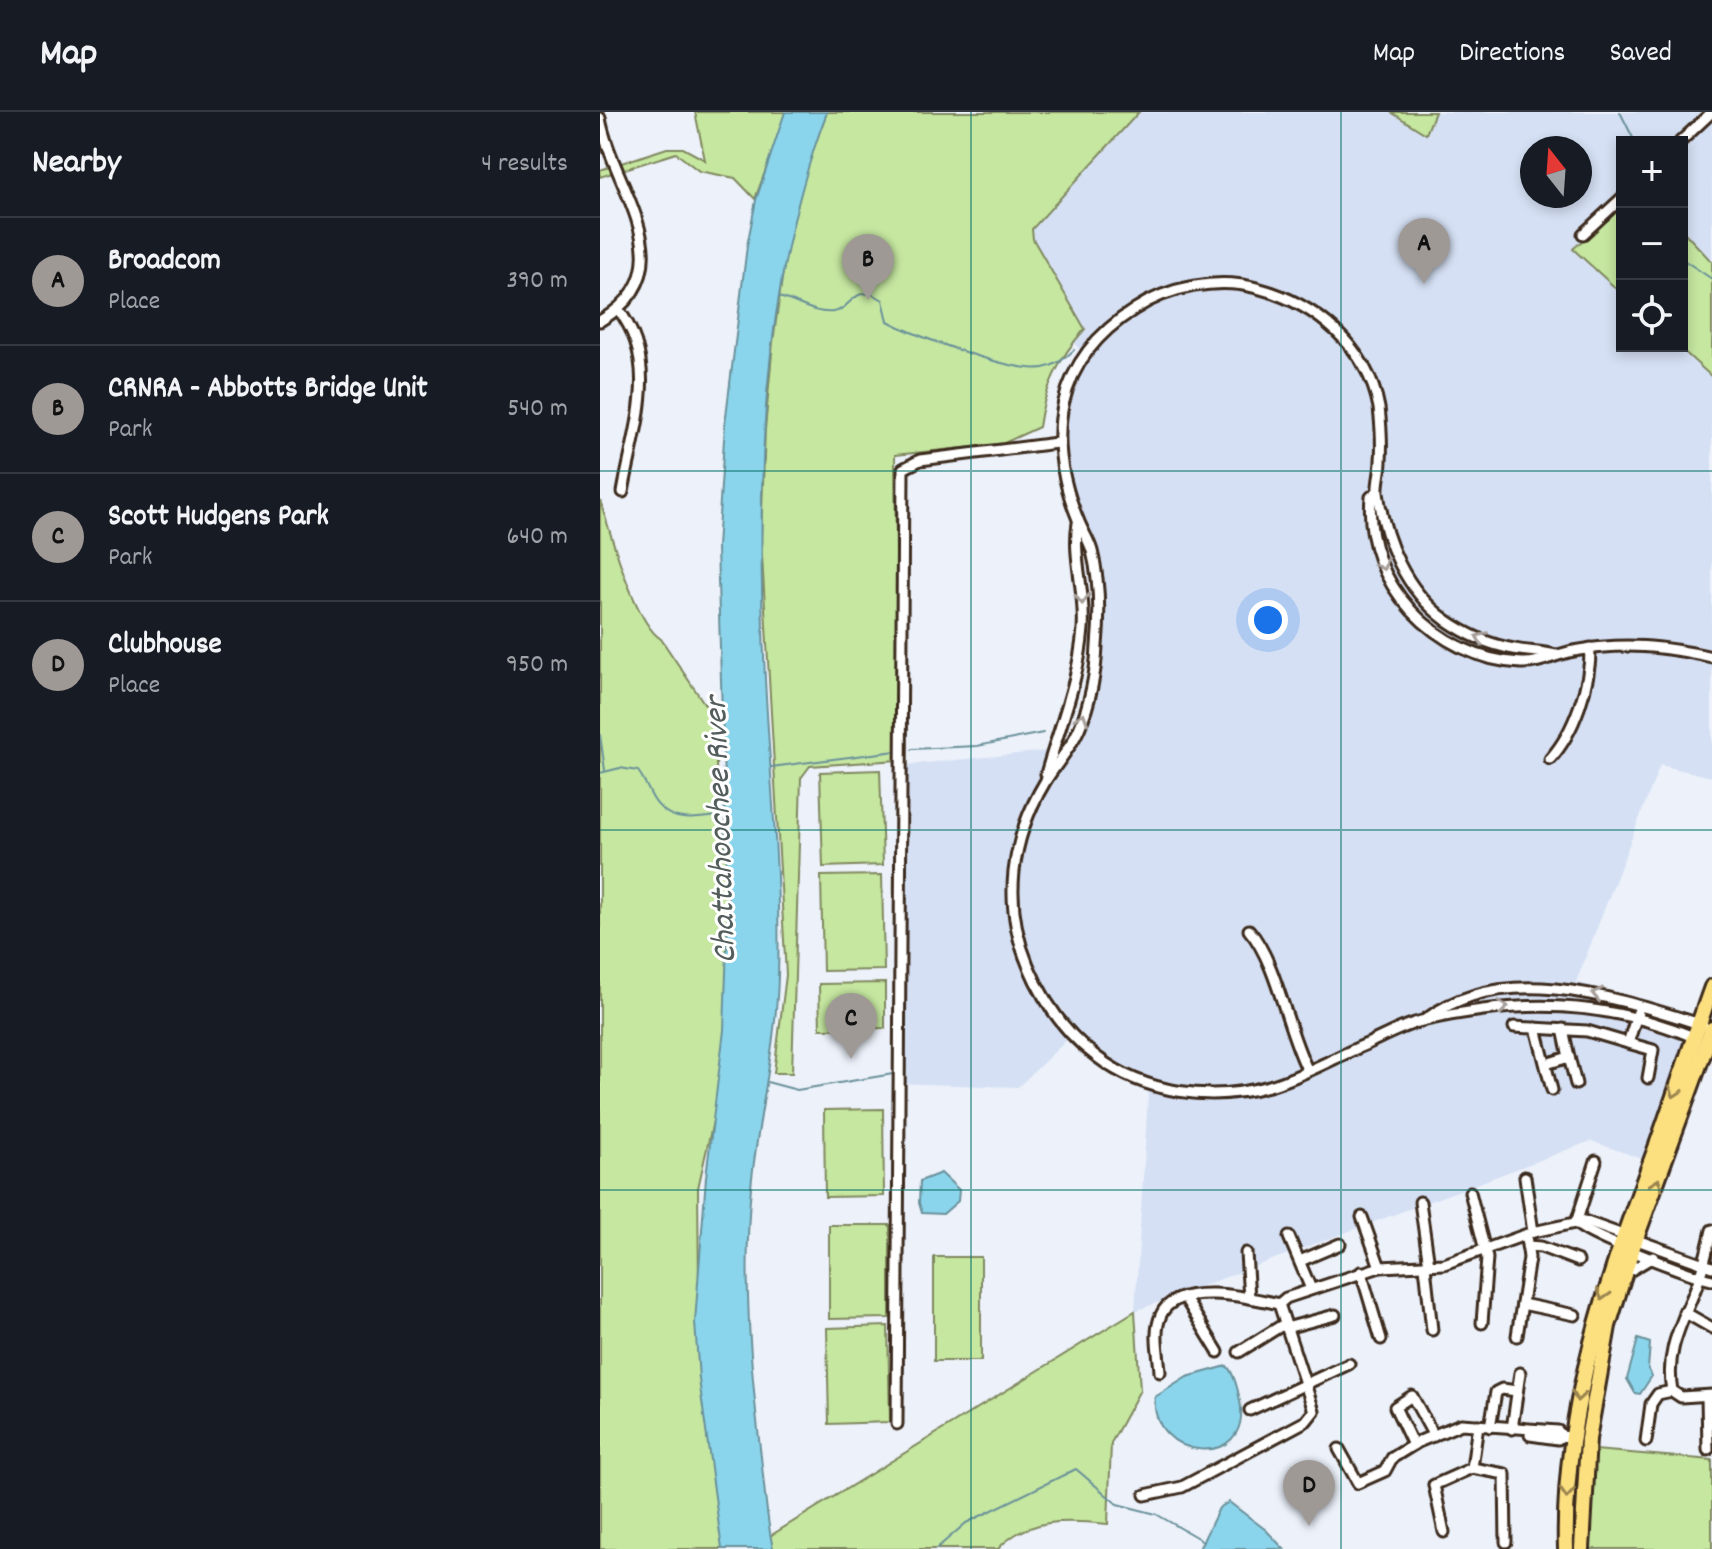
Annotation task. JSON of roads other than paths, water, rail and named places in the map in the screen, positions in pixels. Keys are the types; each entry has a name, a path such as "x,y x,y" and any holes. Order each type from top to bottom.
{"highway":[{"path":"1582,1549 1588,1439 1608,1326 1624,1275 1628,1243 1643,1221 1705,1032 1712,987"},
{"path":"1566,1549 1567,1436 1587,1355 1705,1032"}],"street":[{"path":"1686,136 1712,112"},
{"path":"600,118 609,150 637,213 643,240 639,278 618,309 600,321"},
{"path":"1583,234 1616,204"},
{"path":"1043,785 1075,684 1082,640 1078,522 1057,443 1072,374 1086,349 1115,321 1164,294 1198,286 1243,285 1282,296 1331,322 1358,358 1378,407 1382,460 1377,492 1393,552 1421,599 1471,635 1508,649 1556,655 1590,648 1653,645 1712,657"},
{"path":"618,309 636,338 643,368 623,492"},
{"path":"897,1424 903,469 920,460 1057,443"},
{"path":"1377,492 1371,497 1370,506 1377,552 1399,597 1421,620 1453,644 1500,661 1525,664 1549,660 1556,655"},
{"path":"1078,522 1090,544 1099,598 1096,663 1078,732 1043,785 1027,817 1017,850 1012,908 1016,935 1030,970 1051,1009 1075,1039 1123,1073 1172,1091 1237,1093 1274,1085 1426,1019 1444,1006 1474,996 1528,989 1591,992 1640,1005 1705,1032"},
{"path":"1550,759 1568,730 1590,670 1590,648"},
{"path":"1249,930 1266,955 1291,1036 1307,1069"},
{"path":"1426,1019 1537,1005 1589,1007 1705,1032"},
{"path":"1628,1043 1640,1005"},
{"path":"1514,1027 1587,1031 1653,1050 1648,1078"},
{"path":"1536,1028 1552,1090"},
{"path":"1563,1029 1576,1084"},
{"path":"1546,1064 1569,1057"},
{"path":"1576,1223 1596,1161"},
{"path":"1517,1336 1529,1234 1525,1177"},
{"path":"1470,1192 1486,1251 1482,1323"},
{"path":"1420,1202 1432,1330"},
{"path":"1362,1217 1380,1267"},
{"path":"1279,1304 1286,1298 1361,1272 1380,1267 1427,1266 1486,1251 1529,1234 1584,1221 1628,1243 1708,1266"},
{"path":"1643,1221 1653,1252 1699,1277 1712,1280"},
{"path":"1708,1450 1710,1396 1681,1397 1672,1386 1673,1342 1699,1277 1708,1266 1712,1230"},
{"path":"1289,1237 1311,1289"},
{"path":"1300,1261 1340,1244"},
{"path":"1527,1246 1541,1247 1578,1261"},
{"path":"1624,1275 1653,1252"},
{"path":"1246,1253 1249,1298"},
{"path":"1361,1272 1381,1339"},
{"path":"1160,1372 1157,1333 1161,1313 1168,1305 1208,1292 1279,1304"},
{"path":"1185,1298 1218,1352"},
{"path":"1145,1495 1182,1487 1306,1421 1314,1411 1279,1304"},
{"path":"1522,1304 1575,1315"},
{"path":"1684,1312 1712,1328"},
{"path":"1239,1352 1285,1326 1335,1315"},
{"path":"1250,1410 1349,1364"},
{"path":"1512,1429 1520,1373"},
{"path":"1646,1441 1651,1404 1658,1394 1672,1386"},
{"path":"1490,1427 1496,1392 1502,1389 1517,1391"},
{"path":"1413,1445 1395,1407 1412,1396 1434,1436"},
{"path":"1339,1449 1358,1483 1385,1471 1392,1458 1413,1445 1461,1424 1525,1431 1530,1436 1588,1439"},
{"path":"1472,1468 1478,1425"},
{"path":"1444,1532 1434,1485 1472,1468 1505,1474 1506,1542"}],"water":[{"path":"785,112 827,112 804,180 787,250 775,320 763,464 762,607 779,940 774,1030 751,1187 748,1285 753,1383 773,1549 722,1549 699,1379 695,1322 706,1177 724,1030 728,915 717,547 725,424 747,246 756,200"},
{"path":"941,1173 959,1190 958,1201 943,1214 922,1213 920,1181"},
{"path":"1638,1339 1650,1343 1648,1369 1652,1376 1640,1394 1635,1393 1627,1379"},
{"path":"1227,1366 1240,1401 1240,1424 1231,1439 1217,1448 1200,1449 1183,1445 1168,1434 1157,1418 1155,1397 1187,1377"},
{"path":"1229,1502 1266,1530 1284,1549 1199,1549 1219,1508"}],"waterway":[{"path":"1620,112 1632,136"},
{"path":"1688,263 1712,279"},
{"path":"779,297 812,309 833,312 859,295 873,295 883,300 888,321 941,344 1010,365 1043,368 1060,361 1074,350"},
{"path":"912,749 977,746 1043,733"},
{"path":"600,735 605,770"},
{"path":"771,767 896,751"},
{"name":"Chattahoochee River","path":"600,773 620,768 638,771 654,800 677,817 725,815"},
{"path":"767,1082 797,1090 893,1074"},
{"path":"936,1549 966,1523 1076,1469 1117,1504 1156,1514 1203,1541"}],"place":[{"name":"Broadcom","path":"1424,284"},
{"name":"CRNRA - Abbotts Bridge Unit","path":"868,300"},
{"name":"Scott Hudgens Park","path":"851,1059"},
{"name":"Clubhouse","path":"1309,1526"}]}
